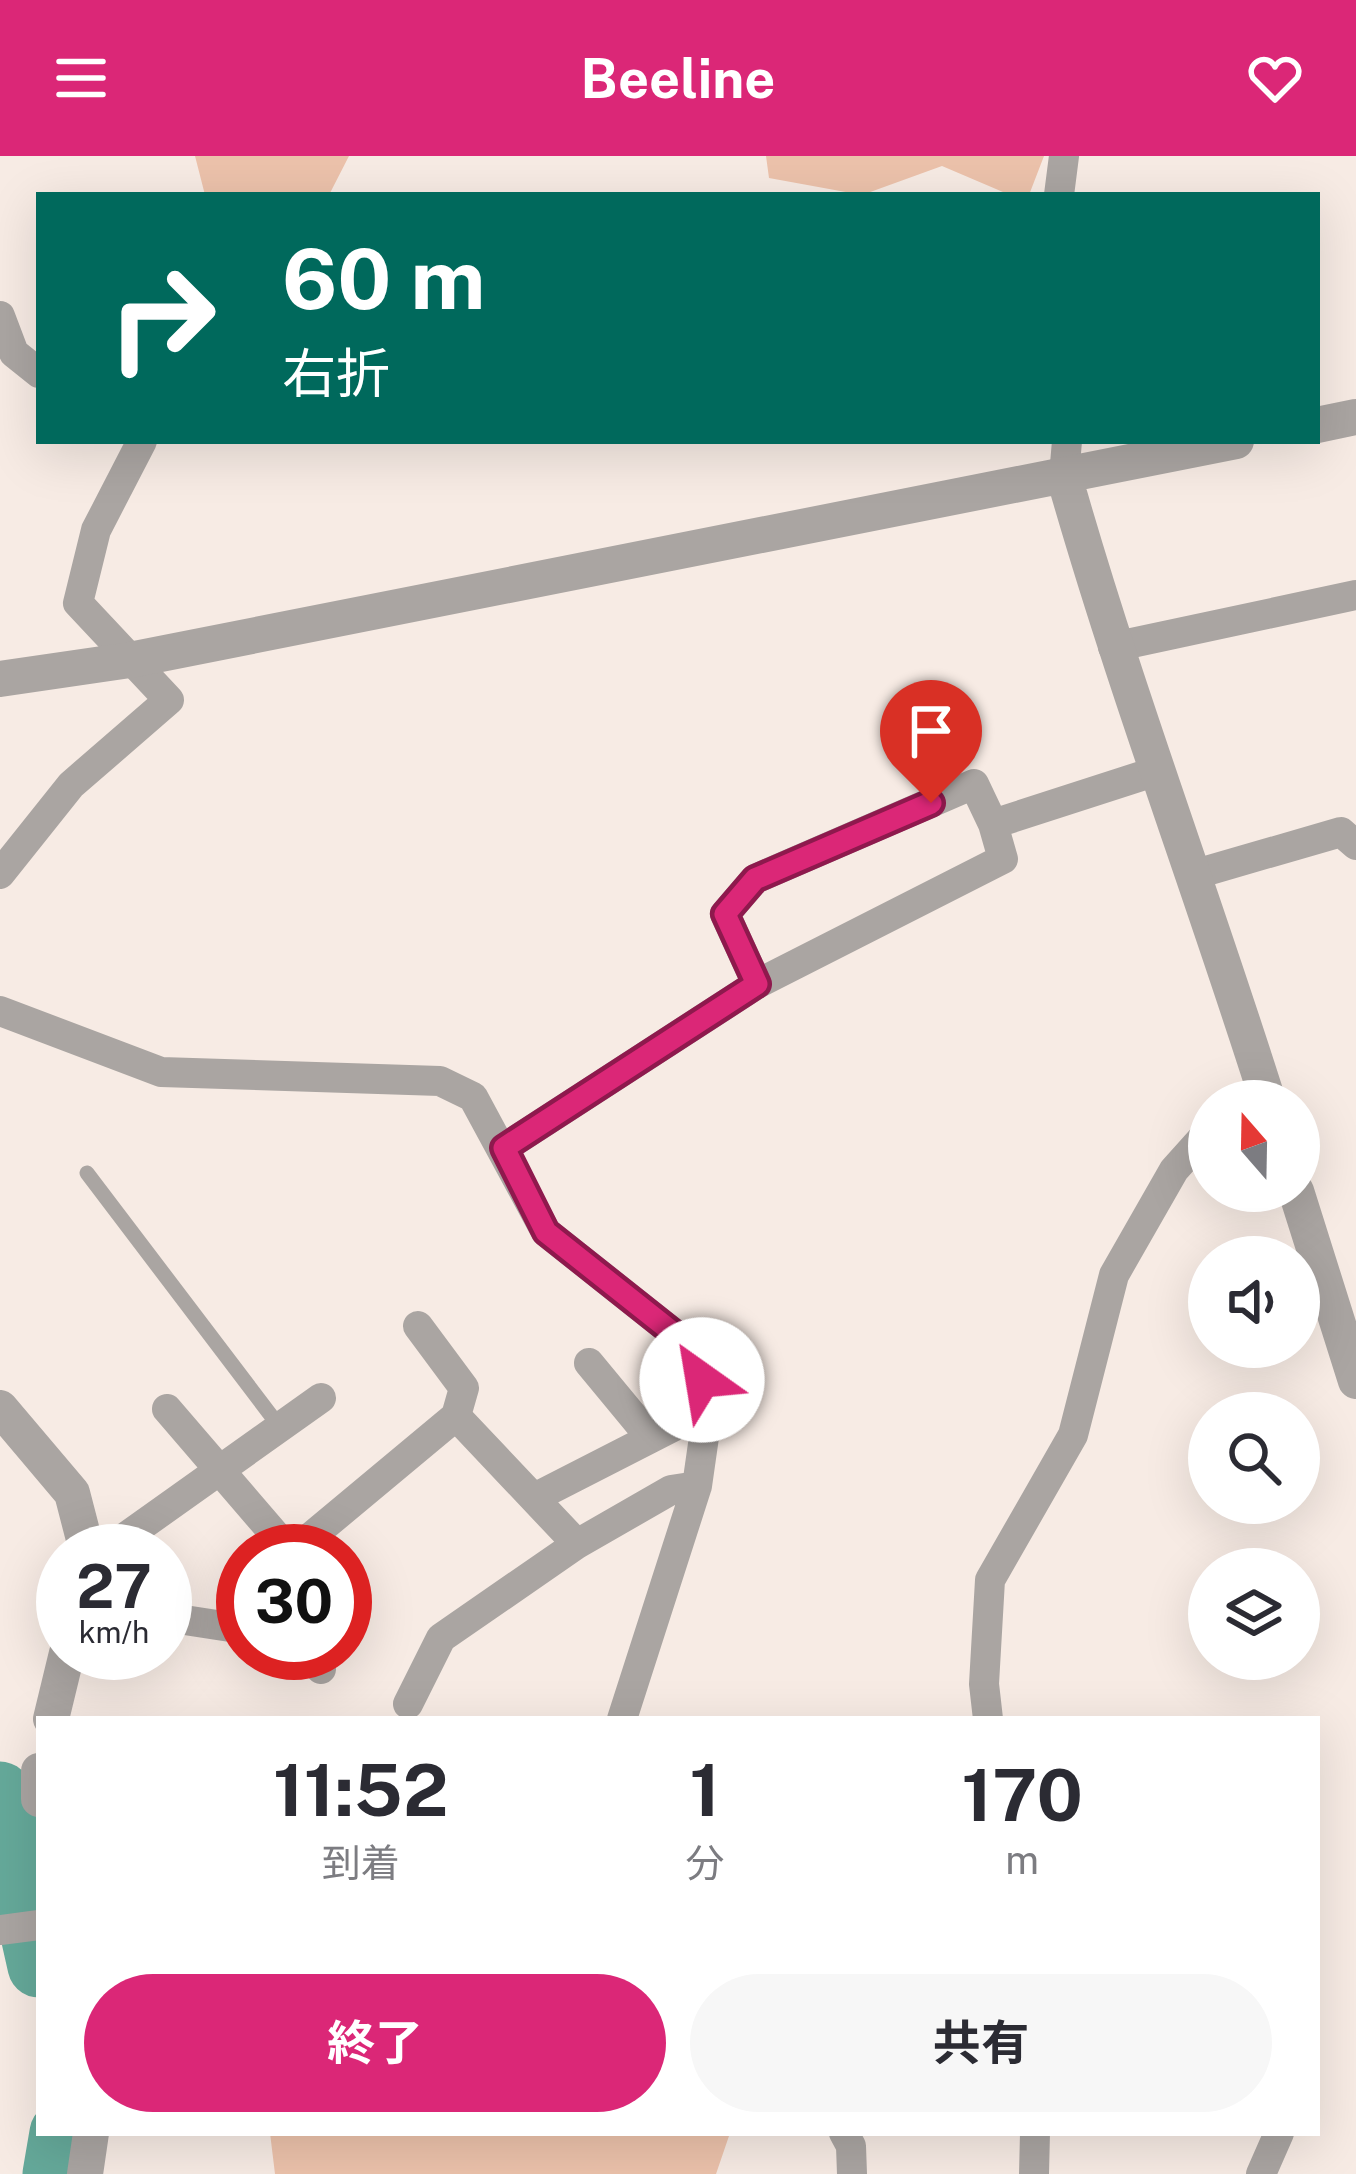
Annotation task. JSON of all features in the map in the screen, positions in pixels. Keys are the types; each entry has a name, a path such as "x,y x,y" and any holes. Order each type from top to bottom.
{"street":[{"path":"1059,192 1064,156"},
{"path":"0,316 14,353 36,371"},
{"path":"1320,423 1356,417"},
{"path":"0,874 71,785 169,700 78,603 96,530 132,444"},
{"path":"0,680 130,660 1066,459 1208,444"},
{"path":"1066,459 1113,647 1196,874 1258,1080"},
{"path":"1113,647 1356,595"},
{"path":"993,824 1157,771"},
{"path":"504,1148 757,984 1003,859 974,784 755,879 725,914 757,984"},
{"path":"1196,874 1340,832 1356,845"},
{"path":"0,1010 161,1072 440,1081 473,1097 546,1232 696,1351 707,1409 697,1486 623,1716"},
{"path":"988,1716 990,1580 1073,1435 1114,1275 1174,1170 1188,1154"},
{"path":"1303,1212 1356,1381"},
{"path":"325,1524 456,1416 464,1388 418,1326"},
{"path":"589,1363 651,1438"},
{"path":"142,1524 321,1398"},
{"path":"0,1408 72,1493 80,1524"},
{"path":"167,1409 267,1524"},
{"path":"534,1498 707,1409"},
{"path":"456,1416 577,1544"},
{"path":"408,1704 441,1638 577,1544 671,1490 697,1486"},
{"path":"52,1716 60,1680"},
{"path":"0,1930 36,1924"},
{"path":"85,2174 91,2136"},
{"path":"846,2136 851,2146 852,2174"},
{"path":"1034,2174 1035,2136"},
{"path":"1261,2174 1278,2136"}],"lane":[{"path":"87,1173 279,1426"}],"shaded area":[{"path":"195,156 349,156 331,192 204,192"},
{"path":"766,156 1044,156 1030,192 1003,192 942,166 870,192 769,178"},
{"path":"270,2136 729,2136 716,2174 275,2174"}],"waterway":[{"path":"0,1793 36,1953"},
{"path":"54,2174 60,2136"}],"route":[{"path":"702,1380 696,1351 546,1232 504,1148 757,984 725,914 755,879 931,803"}]}
